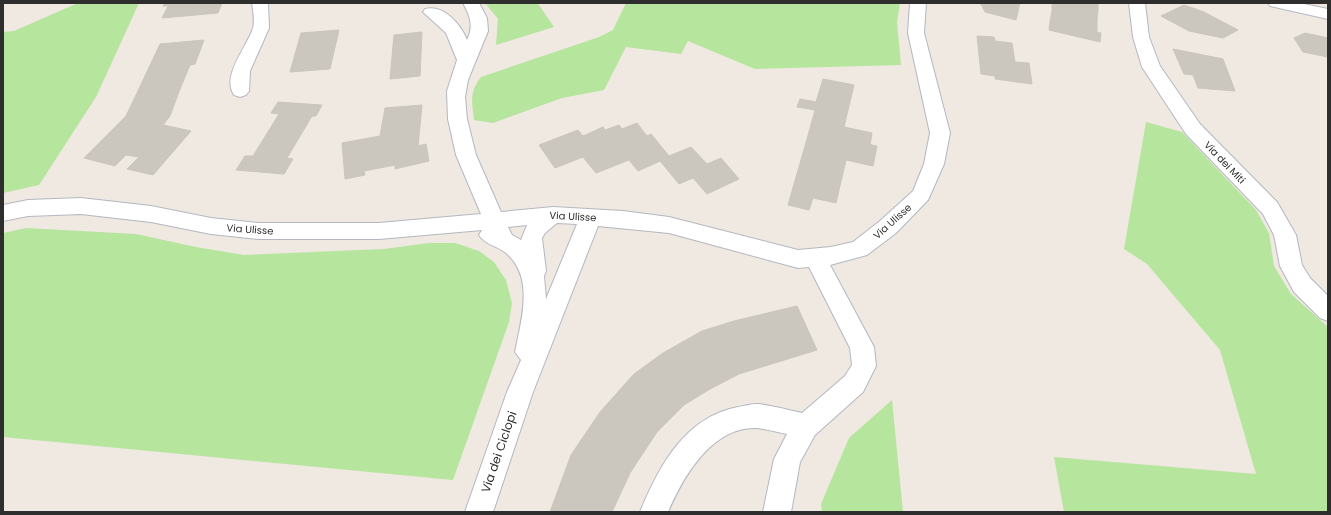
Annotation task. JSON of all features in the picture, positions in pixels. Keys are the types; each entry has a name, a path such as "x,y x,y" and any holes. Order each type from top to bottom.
{"street":[{"path":"240,91 240,71 261,28 262,18 260,3"},
{"path":"426,8 443,13 455,10 464,3"},
{"path":"471,3 480,22 480,35 466,60 457,88 456,102 461,137 477,182 503,239"},
{"name":"Via Ulisse","path":"3,213 28,208 81,206 152,214 211,226 259,231 379,231 553,214 669,224 798,259 831,256 859,249 888,227 921,195 934,164 940,133 916,33 918,3"},
{"name":"Via dei Miti","path":"1137,3 1141,37 1151,67 1193,129 1270,208 1285,235 1291,266 1302,285 1328,311"},
{"path":"1276,3 1328,14"},
{"path":"426,8 444,19 453,28 466,60"},
{"path":"520,392 536,297 530,240 533,231 553,214"},
{"path":"520,392 590,217"},
{"path":"443,224 478,231 503,239 518,251 528,264 535,280"},
{"path":"777,512 787,459 806,426 854,384 864,366 862,347 815,258"},
{"name":"Via dei Ciclopi","path":"479,512 520,392"},
{"path":"654,512 669,478 696,441 728,421 756,416 806,426"}],"green space":[{"path":"78,3 139,3 96,97 39,185 3,193 3,32 14,31"},
{"path":"485,3 536,3 554,27 496,45 498,19"},
{"path":"626,3 900,3 897,22 901,65 755,69 688,41 681,54 626,47 604,90 562,98 493,123 474,120 472,97 481,77 599,37 613,30"},
{"path":"1146,122 1182,132 1256,210 1269,233 1274,266 1291,294 1328,327 1328,512 1064,512 1054,457 1256,474 1220,350 1147,264 1124,249"},
{"path":"26,228 136,234 196,247 244,255 383,249 429,243 455,243 479,251 494,262 506,280 512,303 509,322 453,480 3,437 3,233"},
{"path":"892,400 903,512 822,512 821,504 849,438"}],"building":[{"path":"165,3 222,3 218,13 162,18 168,6 163,6"},
{"path":"978,3 1020,3 1016,20 985,12 981,4"},
{"path":"1052,3 1069,3 1098,9 1097,20 1052,11"},
{"path":"1069,3 1098,3 1098,9"},
{"path":"1184,5 1204,12 1238,30 1223,38 1189,31 1161,16"},
{"path":"1052,11 1097,20 1097,33 1050,22"},
{"path":"1050,22 1101,33 1100,42 1049,30"},
{"path":"339,30 330,69 290,72 301,33"},
{"path":"422,32 420,76 390,79 394,35"},
{"path":"1305,33 1328,38 1328,57 1303,52 1294,38"},
{"path":"977,36 994,37 995,41 1012,43 1015,62 1029,63 1032,84 995,79 995,76 981,74"},
{"path":"204,40 195,64 190,65 180,89 137,93 160,44"},
{"path":"1173,49 1223,59 1235,91 1198,88 1193,75 1184,74"},
{"path":"823,79 854,85 844,127 872,133 870,145 809,132 815,110 797,107 800,99 816,102"},
{"path":"180,89 170,116 163,125 191,131 153,175 127,169 139,157 126,155 115,166 84,158 126,116 137,93"},
{"path":"278,102 322,105 316,116 312,116 287,158 293,159 284,174 236,170 245,156 253,156 279,114 271,113"},
{"path":"422,105 418,146 426,144 429,161 395,169 395,165 364,171 365,175 345,179 342,143 380,136 385,108"},
{"path":"637,123 647,136 651,134 669,156 691,147 707,164 721,158 739,179 707,194 693,178 679,184 660,161 638,171 629,160 596,173 583,157 555,168 539,145 578,130 583,136 603,127 605,130 619,125 622,129"},
{"path":"809,132 877,146 873,166 846,160 836,203 813,198 809,210 788,205"},
{"path":"797,306 817,350 739,374 684,405 657,432 630,473 612,512 550,512 571,455 600,412 634,374 663,353 702,331 734,321"}]}
